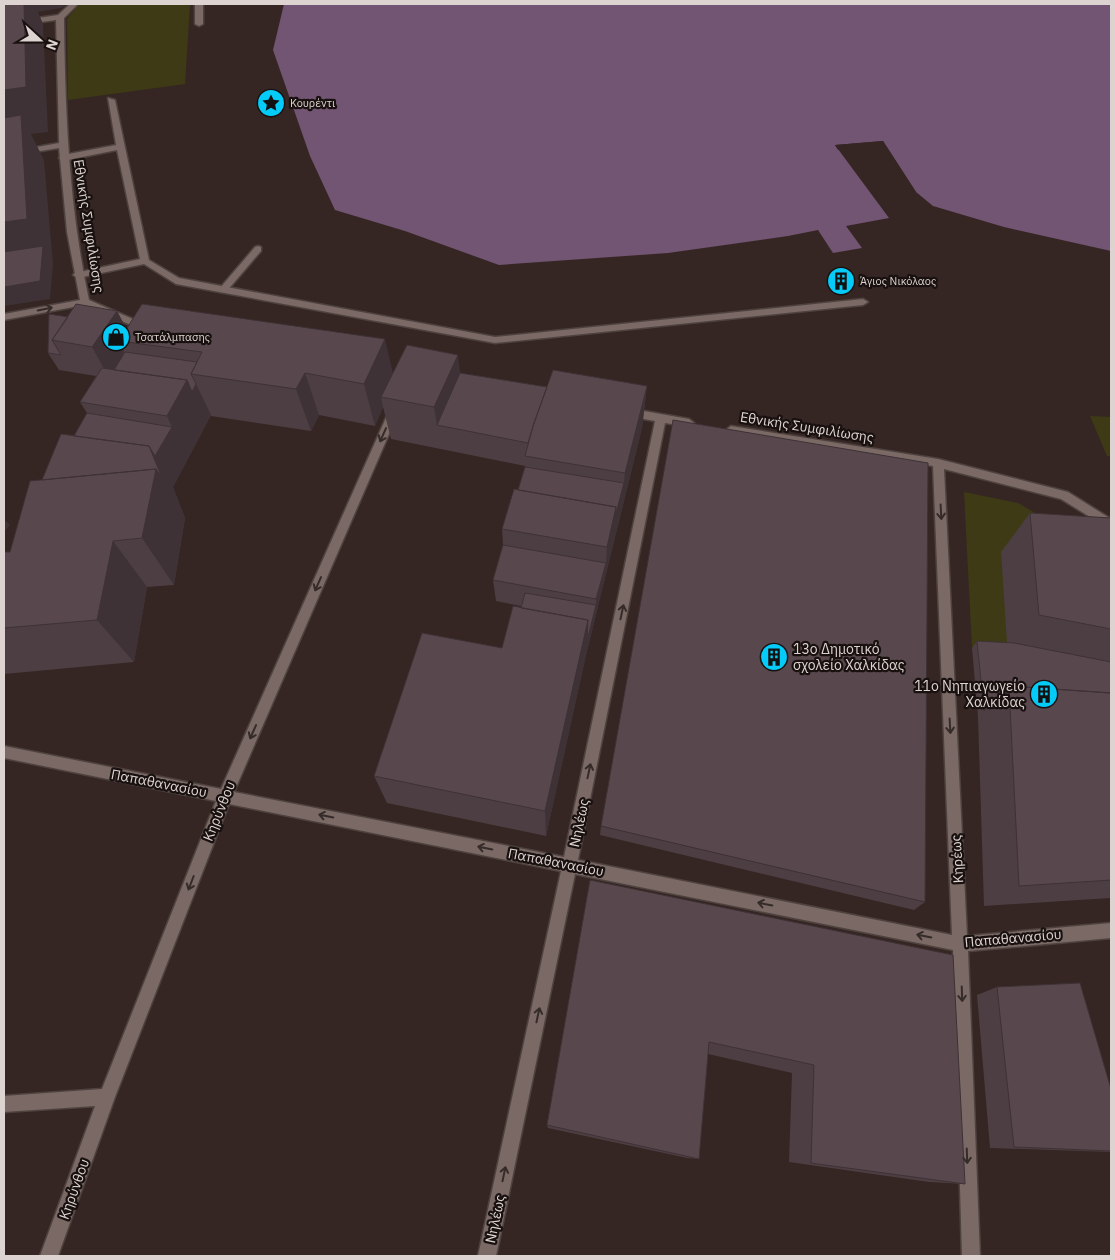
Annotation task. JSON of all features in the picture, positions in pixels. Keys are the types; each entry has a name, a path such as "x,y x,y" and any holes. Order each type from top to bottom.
{"street":[{"path":"4,25 60,17 74,4"},
{"path":"199,4 199,24"},
{"name":"Εθνικής Συμφιλίωσης","path":"60,17 63,158 78,275 85,302 152,337"},
{"path":"111,100 145,261"},
{"path":"4,155 62,145"},
{"path":"63,158 120,147"},
{"path":"223,290 258,249"},
{"path":"78,275 145,261 176,281 495,340 863,302"},
{"path":"4,317 85,302"},
{"name":"Κηρύνθου","path":"49,1256 107,1097 225,796 398,401"},
{"path":"613,410 699,425"},
{"name":"Νηλέως","path":"487,1256 570,865 661,418"},
{"name":"Εθνικής Συμφιλίωσης","path":"718,428 938,463 1064,495 1111,525"},
{"name":"Κηρέως","path":"938,463 960,944 971,1256"},
{"name":"Παπαθανασίου","path":"4,752 960,944 1111,930"},
{"path":"4,1104 107,1097"}],"shaded area":[{"path":"79,4 190,4 185,84 68,100 67,19"},
{"path":"284,4 1111,4 1111,251 1004,227 933,206 916,192 883,141 835,145 889,218 846,226 862,248 833,253 818,230 668,253 499,265 405,231 335,210 310,156 273,50"},
{"path":"1090,416 1111,417 1111,456 1107,456"},
{"path":"964,492 1018,503 1111,557 1008,650 972,648"}],"pier":[{"path":"883,141 916,192 914,193 882,144 839,147 841,149 838,150 835,145"}],"building":[{"path":"4,4 24,4 26,87 4,90"},
{"path":"21,115 27,219 4,222 4,118"},
{"path":"43,246 40,281 4,287 4,252"},
{"path":"847,269 849,274 841,275 839,270"},
{"path":"76,304 117,311 92,347 52,340"},
{"path":"142,304 385,339 364,384 305,373 296,389 191,374 202,352 119,341"},
{"path":"49,314 68,317 52,340 61,355 48,353"},
{"path":"407,345 458,355 434,407 381,397"},
{"path":"125,352 197,362 191,374 196,384 192,392 187,380 114,370"},
{"path":"102,368 187,380 167,416 80,402"},
{"path":"553,370 647,386 625,473 525,456 533,426"},
{"path":"460,373 547,387 528,443 437,425"},
{"path":"87,413 172,427 155,456 149,446 74,436"},
{"name":"13ο Δημοτικό σχολείο Χαλκίδας","path":"673,420 928,463 925,902 601,826"},
{"path":"61,434 149,446 162,478 156,469 42,480"},
{"path":"525,467 624,483 615,517 616,507 518,490"},
{"path":"156,469 142,538 113,541 97,620 4,628 4,552 10,552 30,481"},
{"path":"514,489 616,507 607,547 502,529"},
{"path":"1030,513 1111,518 1111,629 1039,615"},
{"path":"503,545 606,563 596,599 493,580"},
{"path":"525,593 596,605 587,641 588,620 521,608"},
{"path":"513,606 588,620 545,811 374,776 422,633 502,648"},
{"path":"977,641 1014,643 1111,662 1111,693 1009,686 984,711"},
{"path":"1009,686 1111,693 1111,880 1019,886"},
{"path":"590,880 953,955 965,1184 811,1163 814,1065 709,1042 699,1159 547,1125"},
{"path":"1080,983 1111,1089 1111,1151 1014,1147 997,987"}],"place":[{"name":"Κουρέντι","path":"271,103"},
{"name":"Άγιος Νικόλαος","path":"841,281"},
{"name":"Τσατάλμπασης","path":"116,337"},
{"name":"13ο Δημοτικό σχολείο Χαλκίδας","path":"774,657"},
{"name":"11ο Νηπιαγωγείο Χαλκίδας","path":"1044,694"}]}
